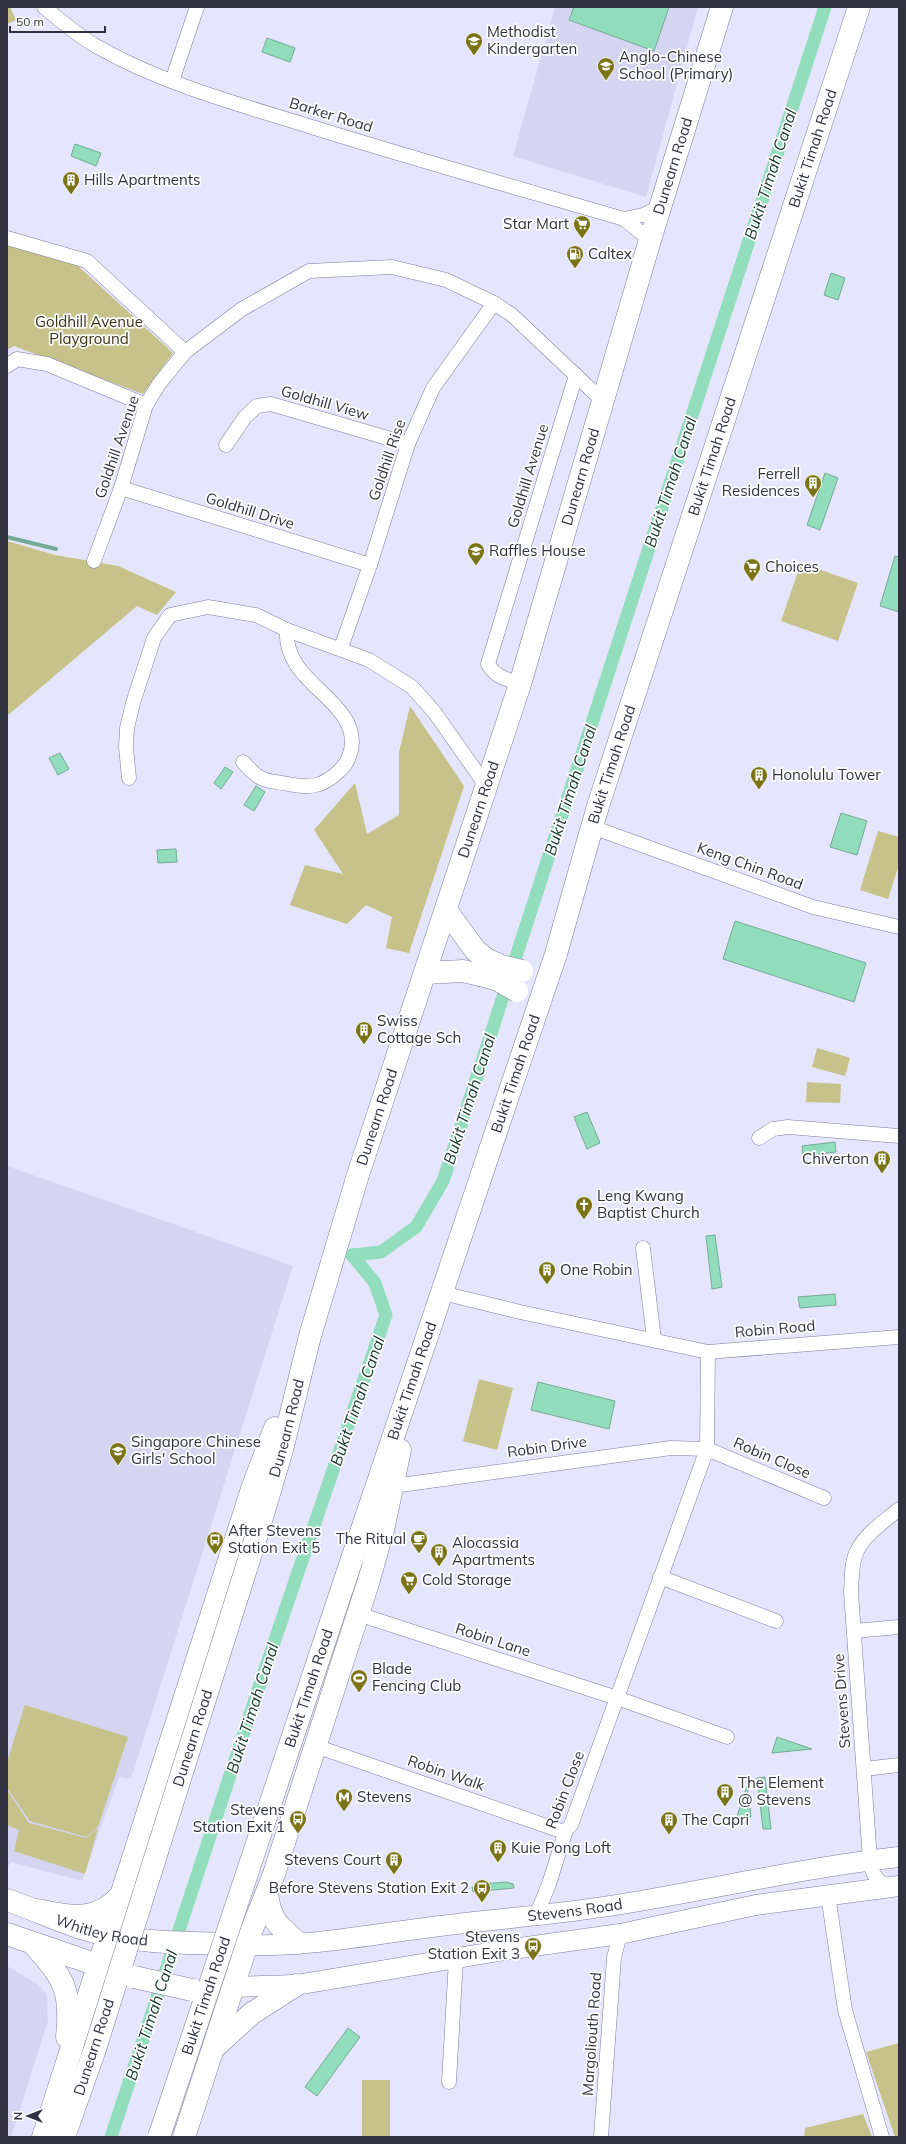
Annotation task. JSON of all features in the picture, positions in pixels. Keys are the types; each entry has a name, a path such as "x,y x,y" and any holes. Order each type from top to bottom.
{"main road":[{"name":"Dunearn Road","path":"64,2137 139,1910 257,1534 282,1450 310,1336 357,1178 520,684 650,240 722,7"},
{"name":"Bukit Timah Road","path":"159,2137 403,1405 556,954 592,828 859,7"},
{"path":"446,910 475,950 483,967 498,980 519,981 531,970 556,954"},
{"path":"425,973 463,971 483,967"},
{"path":"519,981 526,1011 528,1033"},
{"path":"43,2137 62,2082 107,1935 123,1893 253,1486 310,1336"},
{"path":"184,2137 252,1929 267,1894 358,1614 383,1530 393,1486 405,1428 403,1405"},
{"name":"Stevens Road","path":"248,1945 298,1943 536,1916 719,1888 768,1876 821,1867 899,1857"},
{"path":"821,1867 836,1868 843,1871 850,1880 852,1892"},
{"name":"Stevens Road","path":"234,1987 296,1985 505,1950 620,1934 756,1905 894,1886"},
{"path":"37,1910 64,1916 84,1916 101,1912 113,1904 123,1893"},
{"path":"267,1894 270,1914 278,1925 298,1943"},
{"name":"Whitley Road","path":"7,1900 37,1910 83,1929 107,1935 147,1940 248,1945"},
{"path":"7,1934 34,1945 98,1964 134,1977 192,1990 234,1987"},
{"path":"34,1945 56,1970 66,1989 68,2030 62,2082"},
{"path":"212,2050 251,2014 296,1985"}],"street":[{"name":"Barker Road","path":"44,7 71,30 96,46 133,65 172,81 363,143 624,219 650,240"},
{"path":"172,81 197,7"},
{"name":"Barker Road","path":"624,219 643,215 660,207"},
{"path":"7,238 87,261 185,352"},
{"name":"Goldhill Avenue","path":"94,561 121,488 146,405 159,384 185,352 242,309 309,271 400,268 446,280 494,303 512,315 603,401"},
{"name":"Goldhill Rise","path":"342,644 370,565 408,444 433,388 494,303"},
{"path":"7,366 17,359 46,364 146,405"},
{"name":"Goldhill Avenue","path":"520,684 499,677 493,673 488,664 576,375"},
{"name":"Goldhill View","path":"226,445 245,417 257,406 271,404 408,444"},
{"name":"Goldhill Drive","path":"121,488 370,565"},
{"path":"129,778 126,747 127,728 133,703 154,638 170,615 208,608 228,609 256,615 287,630 369,660 412,687 435,713 487,787"},
{"path":"243,762 261,778 303,788 320,784 333,776 347,764 353,740 348,724 337,707 319,691 296,664 286,644 287,630"},
{"name":"Keng Chin Road","path":"592,828 814,907 899,927"},
{"path":"758,1138 774,1129 788,1127 899,1136"},
{"path":"643,1248 654,1339"},
{"name":"Robin Road","path":"442,1292 520,1312 654,1339 708,1352 899,1337"},
{"name":"Robin Close","path":"536,1916 549,1884 566,1830 571,1825 707,1449 708,1352"},
{"name":"Robin Drive","path":"393,1486 657,1448 707,1449"},
{"name":"Robin Close","path":"707,1449 824,1498"},
{"name":"Stevens Drive","path":"894,1886 881,1882 875,1877 872,1873 870,1860 851,1592 852,1570 856,1552 864,1540 899,1509"},
{"path":"660,1577 776,1621"},
{"name":"Robin Lane","path":"358,1614 617,1698"},
{"path":"854,1631 899,1627"},
{"path":"617,1698 727,1738"},
{"name":"Robin Walk","path":"316,1744 321,1748 560,1831 566,1830"},
{"path":"864,1769 899,1765"},
{"path":"828,1895 845,2010 882,2137"},
{"name":"Margoliouth Road","path":"601,2137 614,1958 620,1934"},
{"path":"449,2082 456,1958"}],"shaded area":[{"name":"Anglo-Chinese School (Primary)","path":"555,7 698,7 646,197 513,156"},
{"path":"574,7 669,7 654,51 569,20"},
{"path":"267,38 295,48 290,62 262,52"},
{"path":"75,144 101,153 96,166 71,156"},
{"path":"831,273 845,278 838,300 824,295"},
{"path":"825,473 838,478 820,530 807,525"},
{"path":"895,556 899,557 899,612 880,606"},
{"path":"60,753 69,769 58,775 49,758"},
{"path":"225,767 233,772 221,789 214,783"},
{"path":"256,786 265,792 254,811 244,805"},
{"path":"841,813 867,821 857,855 830,847"},
{"path":"176,849 177,862 158,863 157,850"},
{"path":"735,921 866,963 854,1002 723,959"},
{"path":"587,1112 600,1143 587,1149 574,1117"},
{"path":"835,1142 836,1152 803,1156 802,1146"},
{"name":"Singapore Chinese Girls' School","path":"7,1166 293,1266 131,1779 119,1777 82,1881 11,1862 7,1868"},
{"path":"715,1235 722,1287 712,1289 706,1236"},
{"path":"835,1294 836,1305 800,1308 798,1297"},
{"path":"538,1382 615,1401 609,1429 531,1410"},
{"path":"777,1737 812,1749 772,1753"},
{"path":"765,1777 771,1829 763,1829 757,1778"},
{"path":"747,1786 751,1817 736,1819"},
{"path":"506,1882 513,1884 514,1888 473,1892 472,1887 482,1887 482,1884"},
{"path":"7,1966 39,1985 47,1995 48,2021 11,2137 7,2137"},
{"path":"348,2028 360,2037 317,2096 305,2087"}],"green space":[{"path":"7,7 10,7 16,20 7,24"},
{"name":"Goldhill Avenue Playground","path":"7,245 76,264 173,353 143,394 14,346 7,350"},
{"path":"7,541 55,555 118,566 176,592 157,615 137,606 7,716"},
{"path":"801,563 858,583 838,641 781,621"},
{"path":"410,706 464,786 409,953 386,948 392,917 366,905 347,924 290,905 305,865 343,874 314,830 355,783 367,834 399,815 399,752"},
{"path":"878,831 899,837 899,864 888,899 860,890"},
{"path":"817,1048 850,1058 845,1076 812,1067"},
{"path":"807,1082 841,1084 840,1103 806,1102"},
{"path":"479,1379 513,1388 497,1450 463,1441"},
{"path":"25,1705 128,1737 98,1827 86,1837 30,1821 7,1788 7,1762"},
{"path":"7,1790 29,1823 86,1838 98,1828 85,1874 14,1851 19,1830 7,1825"},
{"path":"899,2043 899,2137 895,2137 866,2052"},
{"path":"362,2080 390,2080 390,2137 362,2137"},
{"path":"863,2114 872,2137 804,2137 805,2128"}],"waterway":[{"name":"Bukit Timah Canal","path":"352,1255 381,1252 416,1227 443,1181 825,7"},
{"path":"7,537 56,549"},
{"name":"Bukit Timah Canal","path":"111,2137 265,1669 386,1315 375,1283 352,1255"}],"place":[{"name":"Methodist Kindergarten","path":"474,56"},
{"name":"Anglo-Chinese School (Primary)","path":"606,81"},
{"name":"Hills Apartments","path":"71,195"},
{"name":"Star Mart","path":"582,239"},
{"name":"Caltex","path":"575,269"},
{"name":"Ferrell Residences","path":"813,498"},
{"name":"Raffles House","path":"476,566"},
{"name":"Choices","path":"752,582"},
{"name":"Honolulu Tower","path":"759,790"},
{"name":"Swiss Cottage Sch","path":"364,1045"},
{"name":"Chiverton","path":"882,1174"},
{"name":"Leng Kwang Baptist Church","path":"584,1220"},
{"name":"One Robin","path":"547,1285"},
{"name":"Singapore Chinese Girls' School","path":"118,1466"},
{"name":"The Ritual","path":"419,1554"},
{"name":"After Stevens Station Exit 5","path":"215,1555"},
{"name":"Alocassia Apartments","path":"439,1567"},
{"name":"Cold Storage","path":"409,1595"},
{"name":"Blade Fencing Club","path":"359,1693"},
{"name":"The Element @ Stevens","path":"725,1807"},
{"name":"Stevens","path":"344,1812"},
{"name":"Stevens Station Exit 1","path":"298,1834"},
{"name":"The Capri","path":"669,1835"},
{"name":"Kuie Pong Loft","path":"498,1863"},
{"name":"Stevens Court","path":"394,1875"},
{"name":"Before Stevens Station Exit 2","path":"482,1903"},
{"name":"Stevens Station Exit 3","path":"533,1961"}]}
